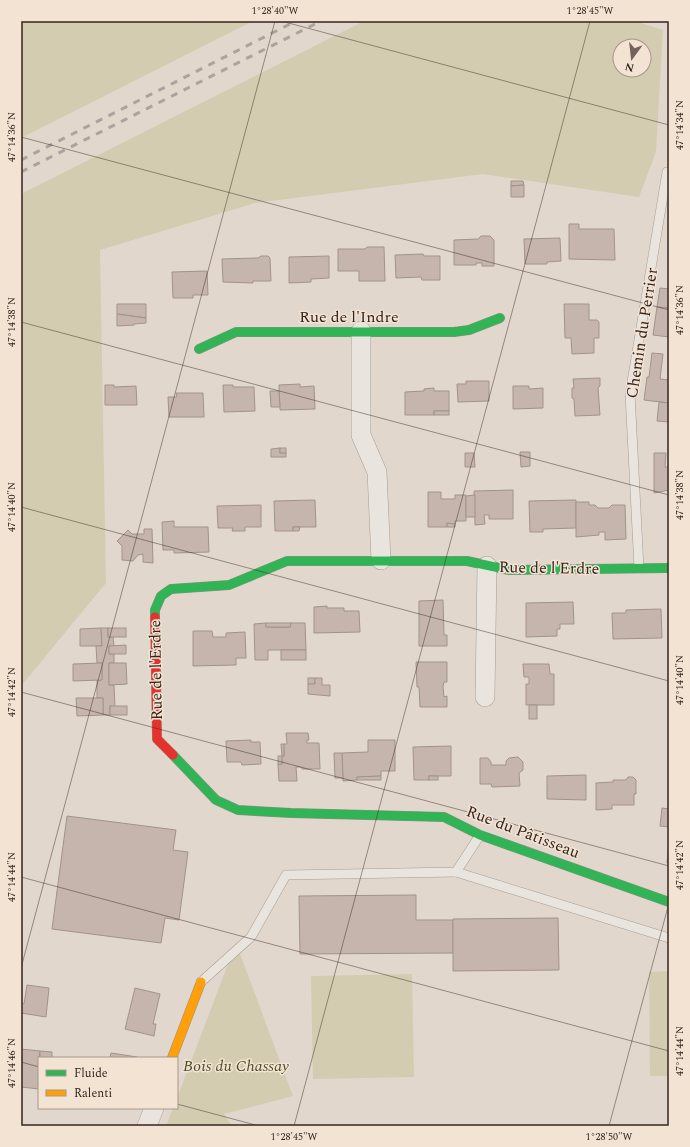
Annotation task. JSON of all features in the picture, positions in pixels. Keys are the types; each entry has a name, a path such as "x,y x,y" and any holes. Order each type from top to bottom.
{"street":[{"name":"Rue de l'Indre","path":"199,349 236,332 454,332 469,330 500,318"},
{"path":"361,331 361,435 377,472 381,560"},
{"name":"Rue de l'Erdre","path":"291,813 238,810 216,800 157,739 155,610 161,596 171,589 229,585 287,561 466,561 509,570 669,568"},
{"path":"485,697 487,566"},
{"name":"Rue du Pâtisseau","path":"291,813 444,817 480,835 669,902"},
{"path":"172,1057 201,982"},
{"path":"147,1126 154,1109"}],"lane":[{"name":"Chemin du Perrier","path":"639,568 630,394 667,172 669,172"},
{"path":"456,872 480,835"},
{"path":"201,982 251,937 286,875 456,872 669,938"}],"green space":[{"path":"21,21 253,21 21,138"},
{"path":"364,21 635,21 663,30 656,152 639,197 483,174 255,203 100,250 106,583 21,686 21,194"},
{"name":"Bois du Chassay","path":"236,943 293,1096 224,1114 232,1126 166,1126 173,1109 178,1109 178,1095"},
{"path":"669,971 669,1076 650,1076 649,972"},
{"path":"412,974 414,1077 313,1079 311,976"}],"building":[{"path":"511,181 523,181 524,185 511,186"},
{"path":"524,185 524,197 511,197 511,186"},
{"path":"569,224 579,224 579,229 614,229 615,260 569,259"},
{"path":"481,236 490,236 494,240 494,266 482,266 482,263 476,263 476,265 454,265 454,240 478,239"},
{"path":"560,238 561,261 547,262 547,264 525,264 524,239"},
{"path":"367,247 384,247 385,281 359,281 359,271 338,271 338,249 365,249"},
{"path":"423,254 424,256 440,256 440,280 422,280 421,277 396,278 395,255"},
{"path":"261,256 268,256 270,258 271,281 253,281 253,283 223,282 222,259 258,258"},
{"path":"329,256 329,278 311,279 311,282 289,283 289,257"},
{"path":"207,271 208,295 193,295 193,298 173,298 172,272"},
{"path":"660,288 669,289 669,308 657,307"},
{"path":"117,304 146,304 146,318 117,314"},
{"path":"564,304 589,304 589,320 597,320 599,322 599,338 594,338 594,353 572,354 571,338 565,338"},
{"path":"657,307 669,308 669,337 653,335"},
{"path":"117,314 146,318 146,323 117,326"},
{"path":"652,353 663,354 660,379 669,380 669,403 644,400"},
{"path":"600,378 600,386 598,388 600,415 575,416 574,399 572,398 572,388 574,388 573,379"},
{"path":"466,381 489,381 489,401 458,402 457,384 466,384"},
{"path":"300,384 300,387 314,386 315,409 280,410 279,385"},
{"path":"105,385 114,385 114,387 136,386 137,405 105,405"},
{"path":"223,385 233,385 233,387 254,387 255,411 224,412"},
{"path":"513,386 529,386 529,389 543,388 543,408 513,409"},
{"path":"434,388 434,391 449,391 449,411 434,411 434,415 405,415 405,392 424,391 424,389"},
{"path":"270,391 279,391 280,407 271,407"},
{"path":"176,393 203,393 204,417 169,417 168,397 177,397"},
{"path":"659,402 669,403 669,422 657,421"},
{"path":"434,411 449,411 449,415 434,415"},
{"path":"280,448 280,453 286,453 286,457 271,457 271,449"},
{"path":"280,448 286,448 286,453 280,453"},
{"path":"520,452 530,452 530,466 521,467"},
{"path":"465,453 474,453 475,467 465,467"},
{"path":"654,453 666,453 665,467 669,467 669,490 654,493"},
{"path":"513,490 513,519 489,519 489,515 484,515 485,524 475,525 474,491"},
{"path":"428,492 441,492 441,499 455,499 455,495 466,495 466,521 455,521 455,524 447,523 447,527 428,527"},
{"path":"475,495 475,517 466,517 466,496"},
{"path":"315,500 316,527 293,527 293,531 275,531 274,501"},
{"path":"576,500 576,528 543,529 543,532 530,532 529,501"},
{"path":"576,502 589,502 589,505 595,505 598,508 609,508 612,505 625,505 626,539 605,540 605,532 599,532 599,535 576,537"},
{"path":"261,505 261,527 245,527 245,531 232,531 233,528 218,528 217,506"},
{"path":"174,521 174,527 208,527 209,552 174,553 174,550 163,550 162,522"},
{"path":"447,523 455,524 455,527 447,527"},
{"path":"293,527 300,527 299,531 293,531"},
{"path":"144,529 152,529 153,563 143,562 143,554 138,555 133,561 122,560 122,546 117,541 128,530 132,534 144,534"},
{"path":"443,600 444,635 447,635 447,646 419,646 419,601"},
{"path":"573,602 574,624 560,624 560,629 557,629 557,636 526,637 526,603"},
{"path":"327,606 327,608 344,608 344,611 359,611 360,632 314,633 314,607"},
{"path":"661,609 662,638 613,639 612,613 626,613 626,610"},
{"path":"266,623 266,627 290,627 291,623 305,623 306,650 268,650 268,660 255,660 254,624"},
{"path":"266,623 291,623 290,627 266,627"},
{"path":"101,628 102,646 80,646 80,629"},
{"path":"101,628 108,628 108,637 113,637 114,646 109,646 109,654 114,654 114,663 109,663 109,685 114,685 115,707 110,706 110,715 103,715 103,698 97,698 97,680 102,680 102,663 97,663 96,646 102,646"},
{"path":"108,628 126,628 126,637 108,637"},
{"path":"193,631 212,631 213,637 226,637 226,633 245,632 246,658 236,658 236,665 193,666"},
{"path":"126,645 126,654 109,654 109,646"},
{"path":"281,650 306,650 306,660 281,660"},
{"path":"416,662 447,662 447,682 444,682 443,686 444,697 447,696 447,707 420,707 419,687 417,687"},
{"path":"102,663 102,680 73,681 73,664"},
{"path":"109,663 126,663 127,684 109,685"},
{"path":"523,664 549,664 550,674 554,674 554,705 526,705 526,684 529,684 529,677 524,677"},
{"path":"308,678 315,678 315,684 308,684"},
{"path":"315,678 322,678 322,685 330,685 330,696 308,694 308,684 315,684"},
{"path":"76,698 103,698 103,715 77,716"},
{"path":"529,705 537,705 537,719 529,719"},
{"path":"110,706 127,706 127,715 110,715"},
{"path":"286,733 308,733 309,740 307,740 307,743 319,743 320,769 302,769 302,767 296,767 297,781 279,781 278,764 282,764 284,744 287,744"},
{"path":"251,740 251,742 260,742 261,764 242,765 241,762 227,762 226,741"},
{"path":"368,740 395,740 395,771 381,771 381,776 357,777 357,780 343,781 342,753 368,752"},
{"path":"281,744 284,744 284,756 282,756"},
{"path":"451,746 451,776 429,776 429,780 414,780 413,747"},
{"path":"334,753 342,753 343,778 335,778"},
{"path":"278,756 282,756 282,764 278,764"},
{"path":"518,757 523,762 523,770 519,773 520,786 492,787 491,784 480,784 480,758 488,758 491,765 506,765 506,761 509,758"},
{"path":"586,775 586,800 547,799 547,776"},
{"path":"381,776 381,780 357,780 357,777"},
{"path":"429,776 438,776 438,780 429,780"},
{"path":"628,777 633,777 636,780 634,805 612,805 612,809 596,810 596,783 613,782 613,780 626,780"},
{"path":"662,808 669,809 669,827 660,826"},
{"path":"67,816 176,830 173,850 188,852 179,920 165,918 161,943 52,929"},
{"path":"669,840 669,863 667,863"},
{"path":"416,895 416,920 453,920 453,953 300,954 299,896"},
{"path":"558,918 559,970 453,971 453,919"},
{"path":"27,985 49,988 46,1017 21,1013 21,1003 24,1004"},
{"path":"135,988 160,994 153,1024 156,1024 154,1036 125,1029"},
{"path":"21,1049 40,1051 38,1057 38,1089 21,1087"},
{"path":"40,1051 52,1052 52,1057 40,1057"},
{"path":"111,1053 137,1057 110,1057"}],"railway":[{"path":"21,160 296,21"},
{"path":"21,172 321,21"}],"traffic: fast":[{"path":"199,349 236,332 454,332 469,330 500,318"},
{"path":"155,617 155,610 161,596 171,589 229,585 287,561 467,561 509,570 669,568"},
{"path":"173,755 216,800 238,810 444,817 480,835 669,902"}],"traffic: slow":[{"path":"172,1057 201,982"}],"traffic: jam":[{"path":"155,617 157,739 173,755"}]}
